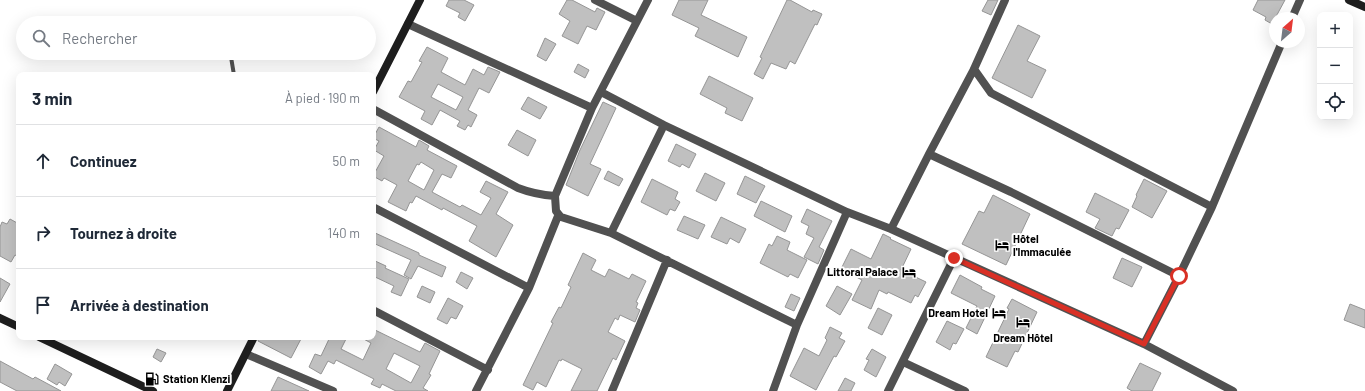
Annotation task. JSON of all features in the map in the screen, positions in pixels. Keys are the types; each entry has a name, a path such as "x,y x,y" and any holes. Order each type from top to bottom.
{"street":[{"path":"376,86 420,0"},
{"path":"595,0 637,21"},
{"path":"476,391 529,288 558,216 560,216 556,211 555,196 592,108 648,0"},
{"path":"891,229 974,69 1005,0"},
{"path":"1295,12 1300,0"},
{"path":"1349,0 1365,7"},
{"path":"408,24 592,108"},
{"path":"1144,344 1212,207 1279,48"},
{"path":"974,69 991,93 1212,207"},
{"path":"601,92 664,126 847,212 891,229 1144,344 1233,391"},
{"path":"376,111 518,188 542,195 555,196"},
{"path":"611,233 664,126"},
{"path":"929,154 1011,192 1179,276"},
{"path":"376,209 529,288"},
{"path":"773,391 797,325 847,212"},
{"path":"558,216 611,233 797,325"},
{"path":"888,391 954,258"},
{"path":"615,390 667,260"},
{"path":"376,312 488,370"},
{"path":"0,318 16,326"},
{"path":"45,340 153,391"},
{"path":"227,391 253,340"},
{"path":"246,354 333,391"},
{"path":"903,362 965,391"}],"lane":[{"path":"232,60 234,72"}],"building":[{"path":"449,0 464,0 474,5 465,21 458,17 460,13 446,6"},
{"path":"567,0 572,0 595,12 597,8 605,12 596,30 587,26 578,44 562,36 570,21 559,14"},
{"path":"679,0 708,0 701,15 747,37 738,57 695,36 699,28 672,15"},
{"path":"787,0 790,0 812,12 813,10 822,14 817,25 815,24 795,64 790,61 786,69 771,63 763,79 754,74 762,58 760,57"},
{"path":"988,0 998,0 991,15 982,11"},
{"path":"1258,0 1285,0 1278,12 1269,12 1269,22 1265,20 1266,17 1253,10"},
{"path":"1018,25 1040,36 1027,61 1046,70 1032,98 992,78"},
{"path":"545,38 556,44 546,61 537,56"},
{"path":"427,47 448,58 441,72 465,85 473,69 484,75 488,67 500,72 489,93 479,88 468,110 477,115 471,127 468,125 465,130 457,126 460,121 440,110 432,125 421,119 425,111 399,97 408,81 411,82 422,62 419,61","holes":["438,84 463,97 456,110 431,97"]},
{"path":"578,64 589,70 585,78 574,72"},
{"path":"709,76 753,98 742,121 725,113 727,108 700,94"},
{"path":"528,97 547,107 540,119 521,109"},
{"path":"603,102 616,108 590,164 601,169 588,196 566,185 580,150"},
{"path":"379,127 416,147 419,140 429,146 427,150 457,166 451,178 442,174 432,192 460,207 462,205 481,215 491,198 480,192 486,181 508,192 496,214 513,225 496,257 469,241 477,226 443,208 442,210 416,196 412,203 410,202 406,211 388,202 397,185 384,178 382,181 376,178 376,171 384,156 376,151 376,146 379,141 376,140 376,132","holes":["421,162 434,170 424,190 408,181 417,164 419,165"]},
{"path":"517,130 536,140 528,156 508,145"},
{"path":"676,144 696,154 689,168 682,164 680,167 668,161"},
{"path":"608,171 623,179 619,186 604,179"},
{"path":"705,173 725,183 716,201 696,191"},
{"path":"745,176 765,186 756,203 737,194"},
{"path":"652,179 678,192 675,199 680,202 675,211 670,209 667,215 641,202"},
{"path":"1144,179 1167,191 1152,218 1132,207"},
{"path":"1095,193 1129,210 1119,229 1116,228 1112,236 1095,228 1100,219 1086,212"},
{"path":"993,195 1030,214 1006,265 962,244 979,211 984,213"},
{"path":"761,201 792,216 785,232 754,216"},
{"path":"807,209 832,221 819,247 824,250 818,264 804,257 814,238 806,234 809,226 801,222"},
{"path":"684,216 705,225 698,239 677,230"},
{"path":"721,217 746,229 739,243 730,238 727,244 711,237"},
{"path":"10,219 16,222 16,256 11,262 0,256 0,227 2,222 7,224"},
{"path":"376,233 446,267 442,277 418,266 411,279 404,275 411,260 376,244"},
{"path":"883,234 911,249 901,270 926,282 918,297 915,295 911,303 888,292 887,294 879,290 871,309 852,300 862,280 841,269 851,249 871,259"},
{"path":"777,236 790,242 787,250 807,260 798,278 790,274 788,277 760,263 769,244 772,246"},
{"path":"583,253 596,260 591,270 605,277 609,269 629,279 632,274 646,281 636,302 638,303 636,308 640,310 635,322 620,315 618,320 615,318 608,332 625,341 616,360 613,358 597,391 571,391 582,369 562,359 561,361 559,360 546,387 537,382 533,390 523,385 553,323 551,322 559,307 561,308 571,287 568,285"},
{"path":"1122,258 1142,267 1132,287 1113,278"},
{"path":"376,261 386,266 385,268 409,279 401,296 391,292 394,286 376,277"},
{"path":"461,272 473,278 467,289 456,282"},
{"path":"960,275 982,287 981,289 995,296 977,334 966,328 977,306 951,293"},
{"path":"0,278 10,284 0,302"},
{"path":"422,286 435,292 430,303 417,297"},
{"path":"837,286 852,294 840,315 826,306"},
{"path":"791,294 800,298 794,311 785,307"},
{"path":"448,298 463,306 456,319 451,317 447,324 437,319"},
{"path":"1012,299 1037,312 1018,352 1015,351 1007,367 986,357 1009,309 1007,308"},
{"path":"1350,304 1365,310 1365,328 1344,320"},
{"path":"878,308 892,315 882,335 868,328"},
{"path":"947,321 964,329 956,344 953,343 950,350 936,342"},
{"path":"830,327 842,333 839,338 845,341 836,357 834,356 816,390 790,376 804,348 819,356 827,340 825,338"},
{"path":"376,330 420,352 425,343 440,351 429,374 431,375 423,388 428,391 396,391 382,384 380,388 371,384 374,379 336,360 334,364 328,361 321,374 309,367 315,354 321,356 329,340 346,340 341,349 363,360 371,343 366,340 376,340","holes":["394,353 420,366 411,383 386,369"]},
{"path":"258,340 300,340 291,358"},
{"path":"157,349 166,353 161,362 153,357"},
{"path":"872,349 886,357 876,377 864,370 869,360 866,359"},
{"path":"0,361 33,379 35,377 61,391 17,391 0,382"},
{"path":"1140,363 1161,373 1152,391 1132,391 1127,388"},
{"path":"55,364 72,374 65,386 59,382 57,385 47,379"},
{"path":"278,377 309,391 271,391"},
{"path":"845,378 855,383 851,391 838,391"}],"place":[{"name":"Hôtel l'Immaculée","path":"1002,245"},
{"name":"Littoral Palace","path":"909,272"},
{"name":"Dream Hotel","path":"999,313"},
{"name":"Dream Hôtel","path":"1023,322"},
{"name":"Station Klenzi","path":"152,379"}],"route":[{"path":"954,258 1144,344 1179,276"}]}
